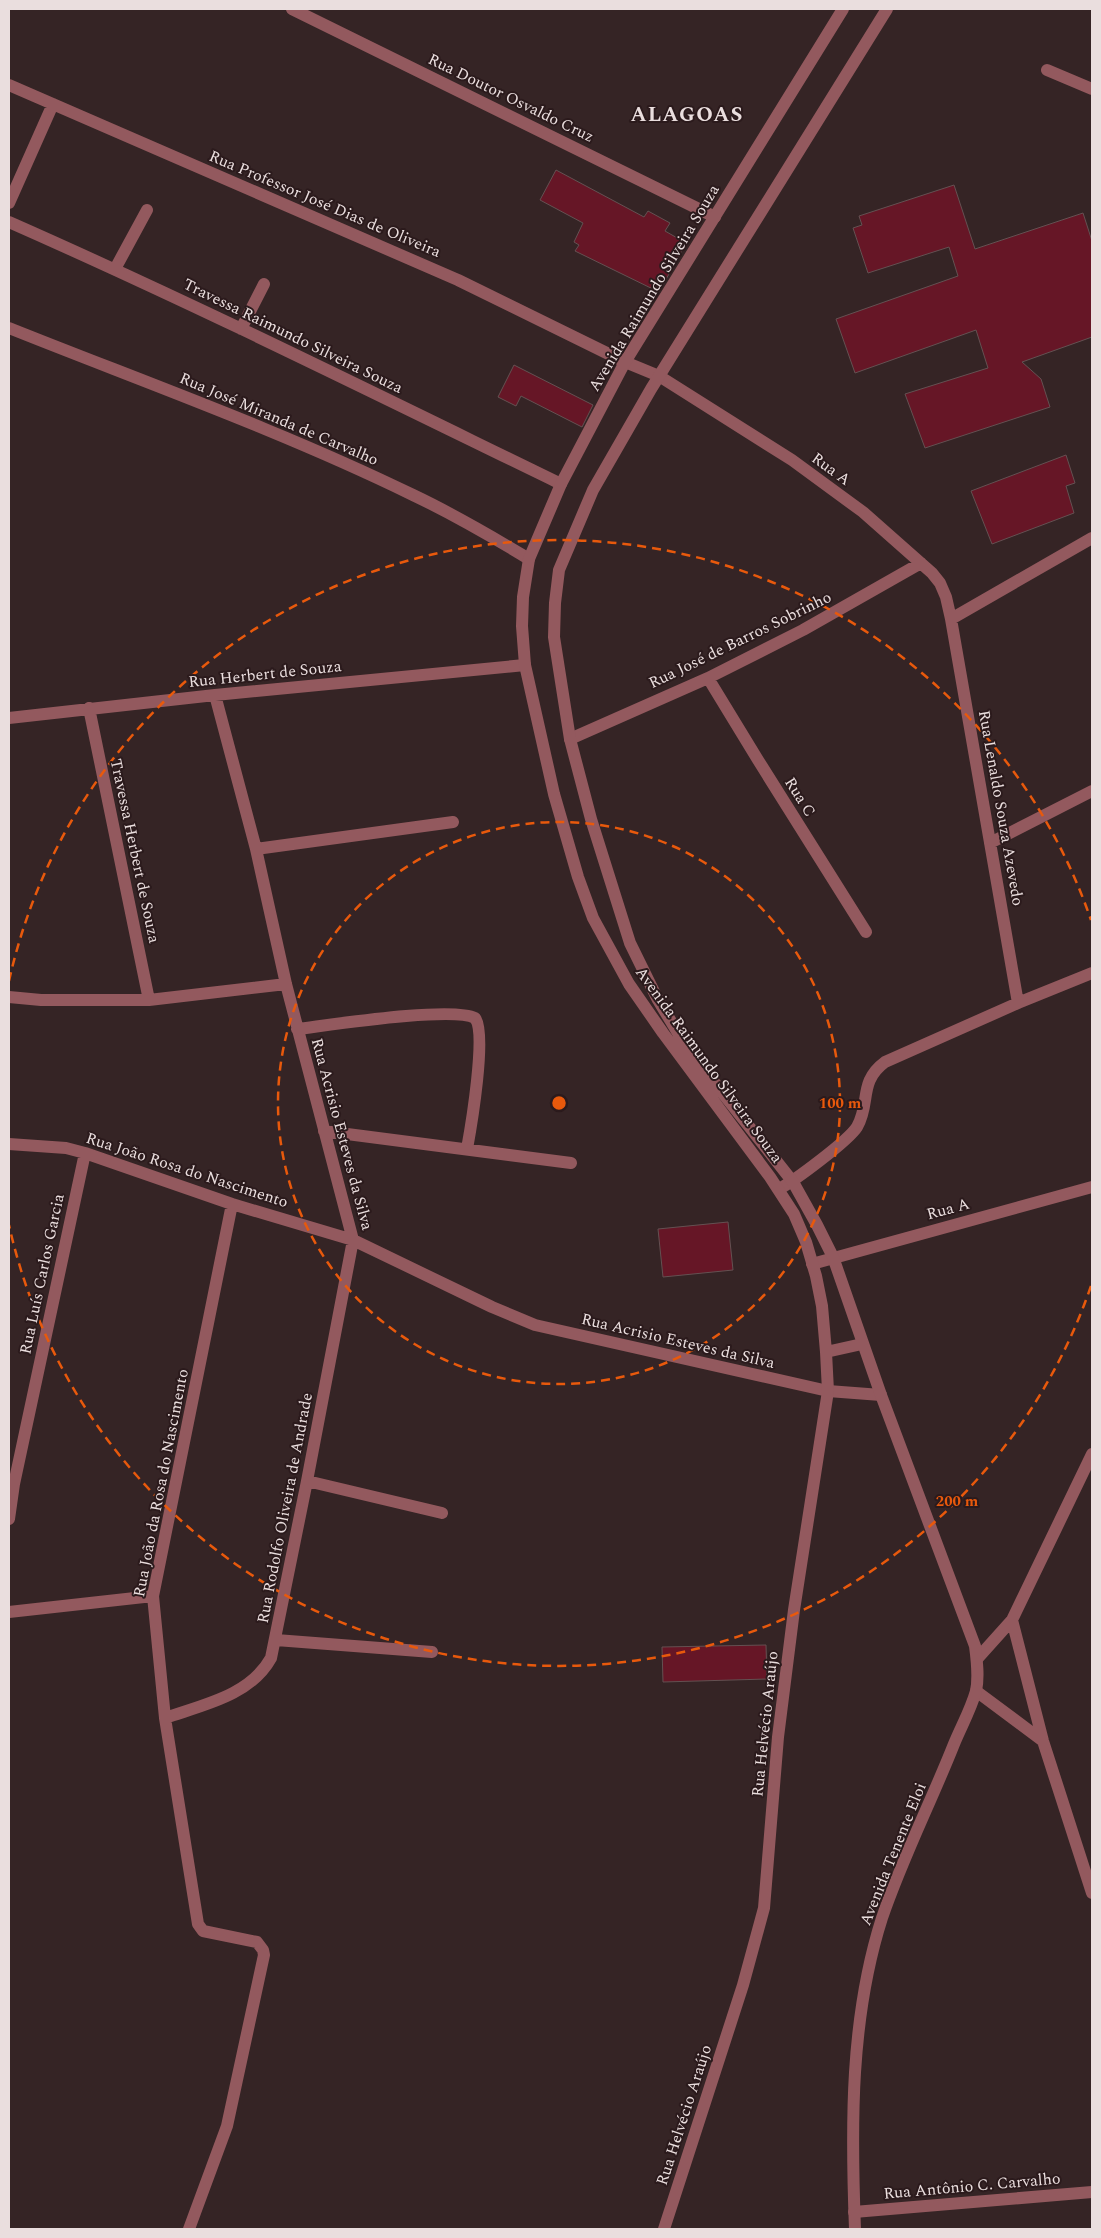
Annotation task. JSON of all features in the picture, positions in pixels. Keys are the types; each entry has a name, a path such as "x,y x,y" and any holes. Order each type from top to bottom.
{"street":[{"name":"Rua Doutor Osvaldo Cruz","path":"292,9 715,217"},
{"name":"Avenida Raimundo Silveira Souza","path":"794,1214 779,1189 629,984 593,918 578,877 554,794 525,665 522,626 523,597 529,559 561,484 625,362 843,9"},
{"name":"Avenida Raimundo Silveira Souza","path":"887,9 659,376 593,490 560,570 555,604 554,637 570,739 616,904 642,972 687,1048 793,1182 833,1257 862,1344 975,1646"},
{"path":"1047,70 1092,89"},
{"name":"Rua Professor José Dias de Oliveira","path":"9,85 458,280 625,362 659,376"},
{"path":"9,203 53,104"},
{"path":"116,269 146,210"},
{"name":"Travessa Raimundo Silveira Souza","path":"9,222 116,269 561,484"},
{"path":"242,329 264,284"},
{"name":"Rua José Miranda de Carvalho","path":"9,328 175,392 300,444 414,495 529,559"},
{"name":"Rua A","path":"659,376 792,460 863,512 921,563 940,583 946,597 951,619"},
{"path":"951,619 1092,538"},
{"name":"Rua José de Barros Sobrinho","path":"570,739 708,678 803,630 921,563"},
{"name":"Rua Lenaldo Souza Azevedo","path":"951,619 1018,1003"},
{"name":"Rua Herbert de Souza","path":"9,718 215,695 525,665"},
{"name":"Rua C","path":"708,678 866,932"},
{"name":"Rua Acrisio Esteves da Silva","path":"215,695 256,849 297,1029 353,1240 492,1307 535,1325 828,1391 881,1395"},
{"name":"Travessa Herbert de Souza","path":"89,708 149,1000"},
{"path":"990,843 1092,791"},
{"path":"256,849 452,822"},
{"name":"Avenida Raimundo Silveira Souza","path":"779,1189 793,1182 857,1126 869,1077 875,1069 885,1062 1018,1003 1092,973"},
{"path":"9,997 41,1000 149,1000 286,984"},
{"path":"297,1029 435,1014 463,1015 475,1018 479,1026 479,1052 467,1149"},
{"path":"324,1130 572,1163"},
{"name":"Rua João Rosa do Nascimento","path":"9,1144 66,1148 85,1153 232,1204 353,1240"},
{"name":"Rua Luís Carlos Garcia","path":"9,1519 14,1484 85,1153"},
{"name":"Rua A","path":"812,1264 1092,1187"},
{"name":"Rua João da Rosa do Nascimento","path":"189,2229 227,2126 264,1956 263,1950 256,1942 203,1932 198,1924 165,1718 153,1596 232,1204"},
{"name":"Rua Helvécio Araújo","path":"664,2229 743,1985 764,1908 779,1727 794,1610 828,1391 822,1306 812,1264 794,1214"},
{"name":"Rua Rodolfo Oliveira de Andrade","path":"165,1718 228,1696 264,1672 271,1658 353,1240"},
{"path":"826,1352 862,1344"},
{"path":"977,1659 1012,1620 1092,1454"},
{"path":"307,1481 442,1513"},
{"path":"9,1612 153,1596"},
{"path":"1012,1620 1043,1741 1086,1854 1092,1889"},
{"path":"276,1640 432,1652"},
{"name":"Avenida Tenente Eloi","path":"855,2229 855,2073 857,2046 870,1964 882,1918 976,1691 977,1659 975,1646"},
{"path":"976,1691 1043,1741"},
{"name":"Rua Antônio C. Carvalho","path":"854,2212 1092,2192"}],"building":[{"path":"556,170 644,217 648,211 670,223 665,231 686,243 659,292 575,251 579,245 574,242 583,223 540,200"},
{"path":"954,185 975,249 1083,213 1092,241 1092,337 1022,362 1041,379 1050,407 925,448 905,394 988,368 976,330 855,373 836,319 958,276 949,247 868,273 853,228 862,225 859,216"},
{"path":"514,365 593,405 582,427 521,396 516,406 498,397"},
{"path":"1066,455 1075,483 1066,486 1074,513 992,544 971,491"},
{"path":"728,1222 733,1270 663,1277 658,1229"},
{"path":"766,1645 767,1679 663,1682 662,1647"}],"district":[{"name":"ALAGOAS","path":"687,115"}]}
